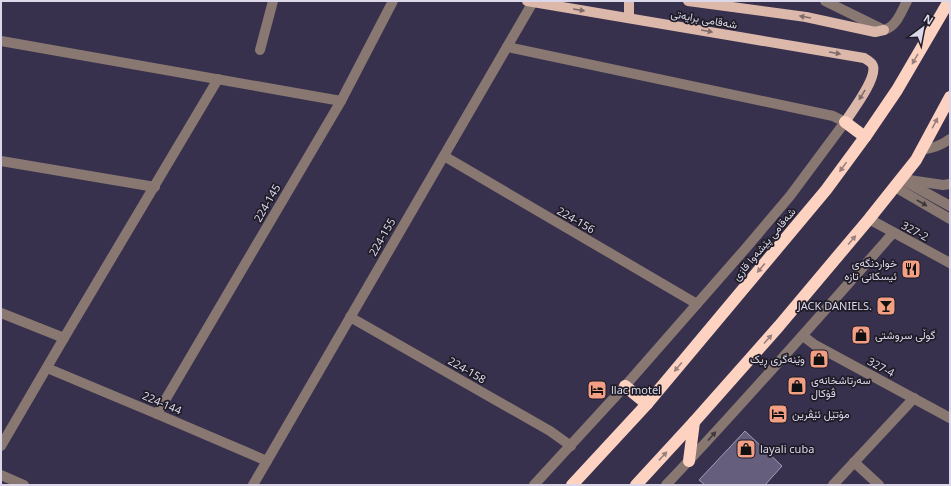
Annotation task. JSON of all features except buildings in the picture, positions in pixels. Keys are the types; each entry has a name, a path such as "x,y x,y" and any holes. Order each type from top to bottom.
{"highway":[{"name":"شەقامی پێشەوا قازی","path":"572,485 647,404 826,190 897,90 949,1"},
{"path":"636,485 780,326 869,219 916,160 950,97"},
{"path":"845,122 864,137"},
{"path":"625,386 647,404"},
{"path":"689,461 694,422"}],"main road":[{"path":"629,1 629,18"},
{"name":"شەقامی برایەتی","path":"688,1 806,17 875,32 884,30"},
{"name":"شەقامی برایەتی","path":"530,2 864,58 873,66 873,75 870,84 845,122"}],"street":[{"path":"260,50 273,1"},
{"name":"224-145","path":"157,414 341,101 393,1"},
{"path":"825,1 884,30 894,25 907,1"},
{"name":"224-155","path":"256,484 267,461 507,47 530,2"},
{"path":"1,41 341,101"},
{"path":"507,47 833,116 845,122 790,196 625,386 534,485"},
{"path":"1,446 218,79"},
{"path":"921,150 934,148 950,139"},
{"name":"224-156","path":"444,156 697,304"},
{"path":"1,160 155,187"},
{"path":"898,183 943,186 950,184"},
{"path":"898,183 950,206"},
{"path":"898,183 950,219"},
{"name":"327-2","path":"869,219 950,263"},
{"path":"666,485 803,336 893,233"},
{"path":"1,313 64,338"},
{"name":"224-158","path":"350,317 550,431 571,446"},
{"name":"327-4","path":"803,336 815,345 950,418"},
{"name":"224-144","path":"47,368 267,461"},
{"path":"833,485 914,398"},
{"path":"854,462 879,485"},
{"path":"1,475 24,485"}],"place":[{"name":"خواردنگەی ئیسکانی تازە","path":"911,269"},
{"name":"JACK DANIELS.","path":"886,306"},
{"name":"گوڵی سروشتی","path":"861,335"},
{"name":"وێنەگری ڕیک","path":"819,359"},
{"name":"سەرتاشخانەی ڤۆکال","path":"797,386"},
{"name":"llac motel","path":"597,390"},
{"name":"مۆتێل ئێڤرین","path":"778,414"},
{"name":"layali cuba","path":"746,449"}]}
